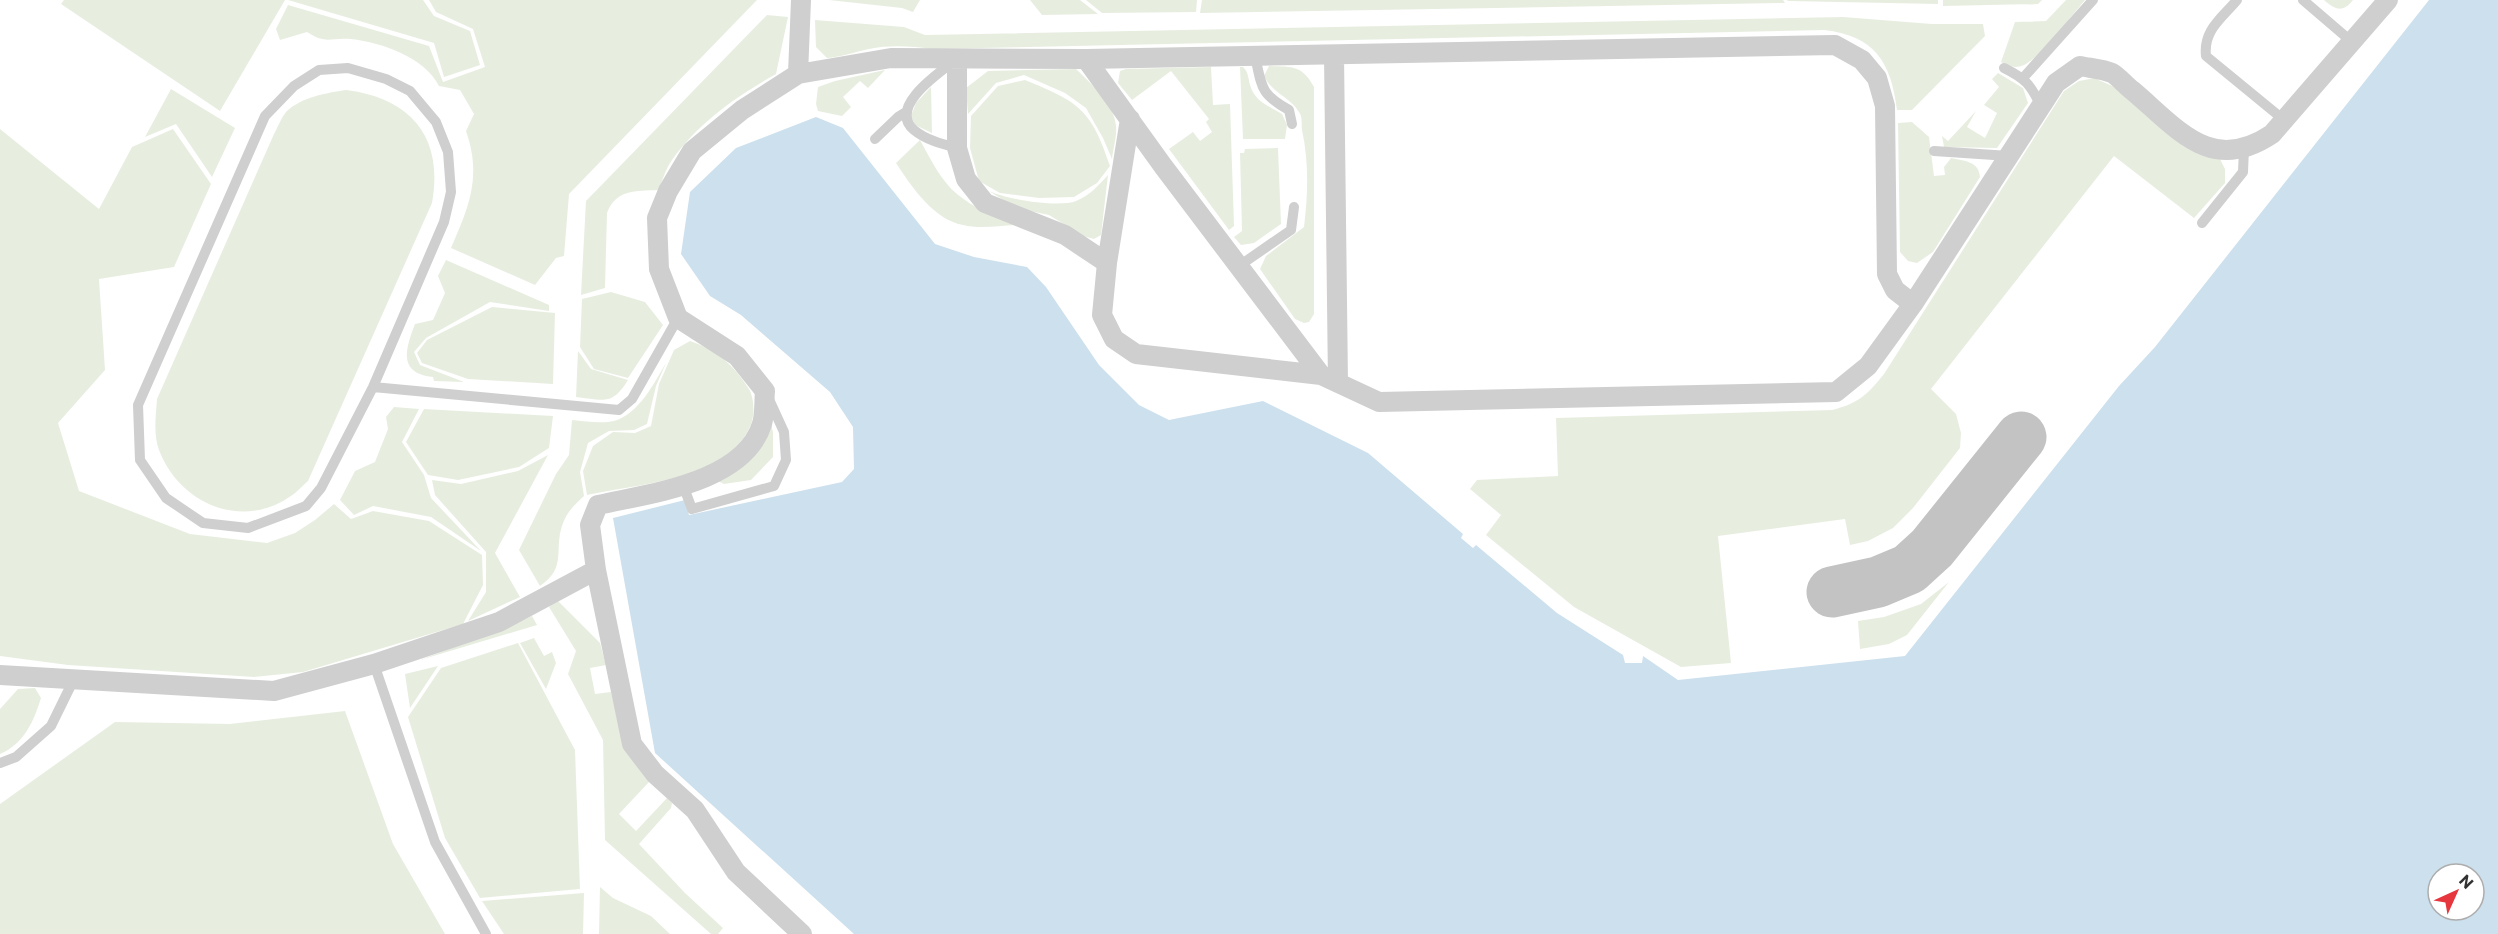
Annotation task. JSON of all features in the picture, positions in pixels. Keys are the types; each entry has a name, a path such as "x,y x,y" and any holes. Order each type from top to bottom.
{"street":[{"path":"798,74 801,0"},
{"path":"1130,119 1107,264 1102,315 1114,339 1136,354 1330,379 1379,402 1836,392 1868,366 1913,304 2056,83 2080,66 2111,73 2191,140 2208,149 2244,148 2259,143 2272,134 2388,0"},
{"path":"802,934 736,872 695,810 655,774 632,744 596,570 590,525 598,505 697,482 743,456 762,424 765,391 737,356 678,318 659,269 657,218 668,191 692,151 741,110 798,74 891,58 1086,59 1835,45 1862,60 1877,78 1885,106 1887,274 1895,290 1913,304"},
{"path":"1330,379 1334,55"},
{"path":"957,59 957,148 966,179 985,203 1065,235 1107,264"},
{"path":"1086,59 1239,266 1330,379"},
{"path":"0,675 274,691 374,664 499,622 596,570"}],"lane":[{"path":"2023,78 2093,0"},
{"path":"2237,0 2208,34 2205,43 2206,56 2284,120"},
{"path":"2303,0 2352,42"},
{"path":"1255,56 1263,91 1274,102 1289,110 1292,124"},
{"path":"875,139 906,112 918,92 957,59"},
{"path":"348,68 386,79 410,92 436,122 448,152 451,192 444,222 373,387 321,488 306,506 248,528 203,523 166,498 140,460 138,405 265,116 294,86 319,70 348,68"},
{"path":"2004,68 2023,78 2032,86 2041,106"},
{"path":"906,112 912,129 926,138 957,148"},
{"path":"2202,224 2243,172 2244,148"},
{"path":"1934,151 2009,156"},
{"path":"1239,266 1291,230 1294,207"},
{"path":"373,387 619,410 632,399 678,318"},
{"path":"683,485 692,509 774,486 786,460 784,432 765,391"},
{"path":"374,664 435,842 486,934"},
{"path":"0,764 16,757 51,726 74,679"}],"shaded area":[{"path":"64,0 285,0 220,111 61,4"},
{"path":"288,0 423,0 434,16 470,31 480,65 444,77 434,43"},
{"path":"429,0 757,0 569,194 564,256 556,258 535,285 451,248 468,205 473,177 471,148 466,131 474,114 460,90 439,86 432,76 413,59 389,48 351,39 324,39 307,32 280,40 276,29 288,5 429,46 443,82 485,67 473,29 436,12"},
{"path":"829,0 920,0 913,12 902,8"},
{"path":"1030,0 1080,0 1098,14 1042,15"},
{"path":"1086,0 1197,0 1196,12 1102,13"},
{"path":"1202,0 1783,0 1785,3 1200,13"},
{"path":"1938,0 1938,4 1788,1"},
{"path":"1943,0 2042,0 2038,4 1943,6"},
{"path":"2066,0 2085,0 2039,54 2018,67 2001,62 2015,22 2046,21"},
{"path":"2324,0 2353,0 2346,7 2339,9"},
{"path":"767,15 788,17 776,74 747,91 706,122 670,163 658,190 628,193 616,199 607,213 605,288 581,295 586,201"},
{"path":"1843,17 1932,24 1983,24 1985,36 1912,110 1897,110 1890,78 1877,54 1856,38 1824,30 931,49 892,46 827,58 816,47 815,20 904,27 925,35"},
{"path":"1269,66 1301,71 1314,87 1314,314 1309,322 1304,323 1295,319 1260,269 1266,256 1304,227 1307,191 1307,166 1301,116 1291,102 1276,91 1264,76"},
{"path":"1211,67 1213,105 1230,104 1234,226 1229,230 1169,149 1193,132 1200,141 1212,132 1206,122 1209,119 1171,71 1132,100 1118,83 1120,71 1126,69"},
{"path":"1240,67 1246,71 1255,96 1282,114 1287,125 1285,139 1243,139"},
{"path":"1076,69 1101,94 1111,110 1116,126 1112,159 1086,108 1065,93 1024,75 996,83 968,114 966,88 988,71"},
{"path":"885,70 868,88 860,81 843,97 851,107 842,116 818,111 816,104 818,87"},
{"path":"1998,73 2023,88 2028,103 1997,148 1944,147 1942,136 1948,141 1976,111 1967,127 1985,138 1997,113 1984,105 1999,87 1992,79"},
{"path":"2095,78 2130,98 2164,129 2189,147 2220,159 2225,169 2225,183 2194,218 2114,156 1931,389 1956,414 1961,433 1960,448 1913,508 1893,528 1868,541 1850,545 1845,519 1718,536 1731,663 1681,667 1574,607 1486,535 1501,515 1470,489 1477,480 1558,476 1556,418 1832,410 1862,397 1884,374 2064,91 2079,81"},
{"path":"1025,80 1058,95 1081,110 1103,147 1110,166 1097,183 1074,197 1039,198 1000,193 979,181 970,148 971,116 998,86"},
{"path":"931,87 932,133 915,125 911,116 916,103"},
{"path":"171,89 235,128 212,177 176,124 145,137"},
{"path":"346,90 369,94 389,102 405,112 418,125 427,140 433,159 432,203 308,481 291,496 272,506 252,511 233,511 214,506 196,497 168,469 156,438 157,399 274,134 286,112 307,99"},
{"path":"1912,122 1929,137 1934,176 1945,175 1944,167 1951,158 1974,165 1980,177 1933,252 1917,263 1908,261 1900,252 1898,123"},
{"path":"0,129 99,209 132,147 173,129 211,184 174,267 99,279 105,370 58,423 79,491 190,534 267,543 295,533 334,504 351,519 373,511 429,521 482,555 483,585 463,624 303,672 254,677 68,665 0,656"},
{"path":"920,140 951,189 978,208 1015,225 989,227 952,222 924,201 896,163"},
{"path":"1278,148 1281,224 1254,243 1241,245 1234,237 1242,231 1240,153 1244,153 1245,149"},
{"path":"1108,175 1101,235 1094,239 1083,236 1049,215 1016,208 989,191 1032,202 1068,203 1085,196"},
{"path":"446,260 549,305 549,311 490,302 426,338 414,352 420,365 464,382 434,381 433,377 414,371 407,359 415,324 433,320 445,293 438,276"},
{"path":"611,292 645,302 663,325 628,378 594,369 580,347 582,299"},
{"path":"492,307 555,313 553,384 468,379 422,363 417,353 427,340"},
{"path":"690,341 708,348 724,359 737,372 751,393 753,416 740,442 724,457 704,468 681,476 587,495 583,471 593,446 613,432 635,433 651,426 659,384 674,350"},
{"path":"578,351 591,369 628,380 617,394 612,398 601,400 576,397"},
{"path":"666,363 656,386 647,424 634,430 609,431 588,443 580,472 584,496 566,517 560,535 557,565 554,572 540,586 519,550 556,474 569,455 572,420 604,422 623,417 645,397"},
{"path":"394,407 419,409 402,442 424,475 431,498 481,551 431,517 373,506 354,515 340,500 355,471 375,462 388,429 386,417"},
{"path":"424,409 553,416 549,448 519,467 458,480 428,475 406,442"},
{"path":"770,421 773,432 773,457 751,480 724,484 718,481"},
{"path":"548,455 495,553 520,597 468,621 486,592 486,552 435,495 432,480 461,484 518,471"},
{"path":"1949,582 1907,635 1889,644 1860,649 1858,621 1884,617 1921,604"},
{"path":"557,600 600,643 606,665 590,668 595,694 611,692 623,740 649,782 619,814 636,831 667,798 672,803 671,808 639,844 685,893 723,928 718,934 711,934 605,840 603,740 568,674 576,651 549,607"},
{"path":"532,616 537,625 420,660 500,630"},
{"path":"534,638 544,656 552,652 556,663 546,689 520,643"},
{"path":"518,643 575,750 580,889 480,898 445,838 408,717 441,668"},
{"path":"438,666 410,708 405,674"},
{"path":"35,688 41,698 27,731 16,744 0,754 0,709 18,689"},
{"path":"345,711 393,844 445,934 0,934 0,804 115,722 230,724"},
{"path":"600,887 613,898 651,916 670,934 599,934"},
{"path":"584,893 583,934 504,934 482,901"}],"water":[{"path":"2429,0 2498,0 2498,934 854,934 655,753 613,518 685,500 689,515 842,482 854,469 853,427 830,392 741,315 710,296 681,254 690,192 736,148 816,117 843,128 935,244 974,257 1027,267 1046,287 1099,365 1139,405 1169,420 1263,401 1368,453 1463,534 1461,538 1473,548 1476,545 1557,613 1623,655 1625,663 1642,663 1643,656 1678,680 1905,656 2119,386 2155,347"}],"taxiway":[{"path":"1832,592 1878,582 1909,569 1932,548 2021,437"}]}
